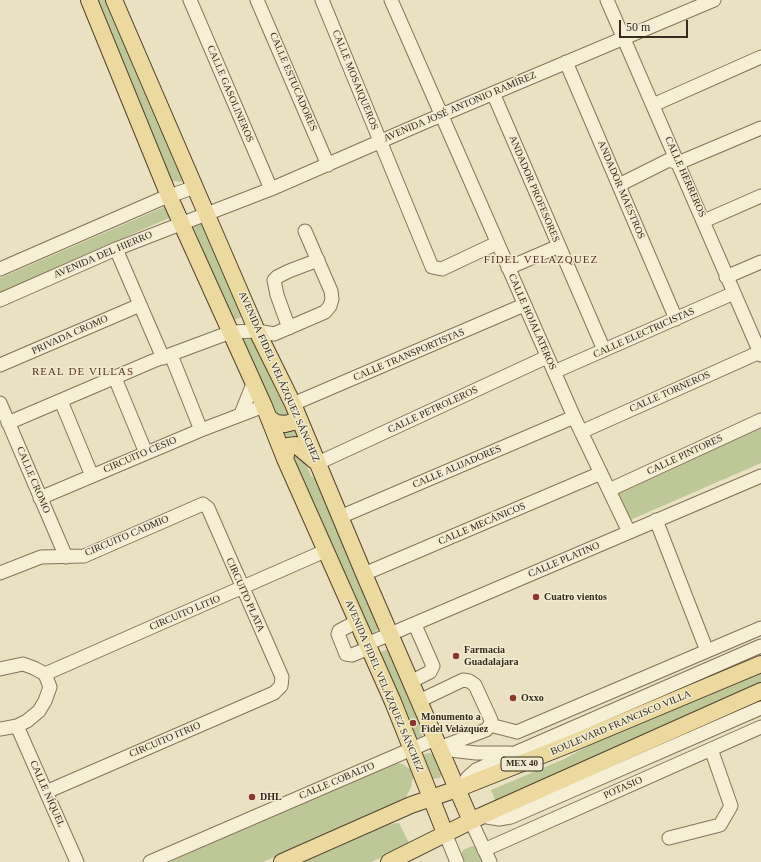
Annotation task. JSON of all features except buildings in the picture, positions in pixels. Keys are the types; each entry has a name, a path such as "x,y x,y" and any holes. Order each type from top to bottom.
{"main road":[{"name":"AVENIDA FIDEL VELÁZQUEZ SÁNCHEZ","path":"89,0 169,196 231,332 325,551 368,646 412,748 445,833"},
{"name":"AVENIDA FIDEL VELÁZQUEZ SÁNCHEZ","path":"114,0 257,331 296,410 437,744 476,818"},
{"path":"266,412 276,423 285,424 293,422 296,410"},
{"path":"285,459 288,446 296,445 318,463"},
{"name":"BOULEVARD FRANCISCO VILLA","path":"282,862 411,805 461,788 600,732 761,664"},
{"path":"389,862 476,818 761,691"}],"street":[{"name":"CALLE GASOLINEROS","path":"190,0 271,189"},
{"name":"CALLE ESTUCADORES","path":"257,0 328,165"},
{"name":"CALLE MOSAIQUEROS","path":"322,0 430,264 436,269 442,269 497,243"},
{"name":"CALLE HOJALATEROS","path":"391,0 547,357 629,532"},
{"name":"CALLE HERREROS","path":"607,0 704,221 726,277 757,336 760,353"},
{"name":"AVENIDA JOSÉ ANTONIO RAMÍREZ","path":"207,215 328,165 492,93 714,0"},
{"path":"653,105 761,57"},
{"name":"ANDADOR MAESTROS","path":"566,62 676,319"},
{"name":"ANDADOR PROFESORES","path":"492,93 604,350"},
{"path":"619,185 669,160 678,163 761,128"},
{"path":"0,268 169,196 195,188"},
{"path":"704,221 761,196"},
{"name":"AVENIDA DEL HIERRO","path":"0,300 116,249 182,223 207,215"},
{"path":"8,423 167,356 231,332 257,331 274,334 325,312 330,306 332,299 331,291 305,231"},
{"path":"508,268 559,246"},
{"path":"116,249 140,305 167,356 201,430"},
{"path":"289,328 277,295 274,280 289,271 318,260"},
{"path":"726,277 761,262"},
{"name":"CALLE ELECTRICISTAS","path":"554,372 734,293"},
{"name":"PRIVADA CROMO","path":"0,365 140,305"},
{"name":"CALLE TRANSPORTISTAS","path":"296,410 524,305"},
{"name":"CALLE TORNEROS","path":"581,432 760,353"},
{"name":"CALLE PETROLEROS","path":"318,463 547,357"},
{"path":"115,378 146,453"},
{"path":"241,414 253,384"},
{"path":"61,401 92,476"},
{"name":"CALLE CROMO","path":"0,403 66,557"},
{"name":"CIRCUITO CESIO","path":"40,498 241,414 266,412"},
{"name":"CALLE ALIJADORES","path":"340,517 574,417"},
{"name":"CALLE PINTORES","path":"609,490 761,420"},
{"name":"CALLE MECÁNICOS","path":"364,574 601,473"},
{"name":"CALLE PLATINO","path":"356,622 339,631 338,634 346,654 352,655 390,635 761,476"},
{"name":"CIRCUITO CADMIO","path":"0,573 41,557 84,556 200,504 205,505"},
{"name":"CIRCUITO PLATA","path":"205,505 282,677 281,686"},
{"path":"656,520 707,651"},
{"name":"CIRCUITO LITIO","path":"45,674 242,589 325,551"},
{"path":"410,682 430,672 433,666 415,625"},
{"path":"419,701 463,680 469,681 475,685 491,720 490,725 517,732 761,628"},
{"path":"461,788 471,774 515,753 761,646"},
{"path":"678,663 685,679"},
{"path":"0,669 23,664 45,674 50,687 45,701 39,711 17,726 0,729"},
{"name":"CIRCUITO ITRIO","path":"46,792 274,693 281,686"},
{"path":"490,862 484,850 476,818 499,819 511,817 761,708"},
{"name":"CALLE COBALTO","path":"150,862 412,748 437,744 486,730 490,725"},
{"name":"CALLE NÍQUEL","path":"17,726 77,862"},
{"name":"POTASIO","path":"484,850 761,727"},
{"path":"437,744 476,753 515,753"},
{"path":"669,838 720,825 732,806 711,749"},
{"path":"445,833 455,861"}],"green space":[{"path":"97,0 111,0 186,177 182,182 172,181 96,2"},
{"path":"164,207 171,217 0,292 0,278"},
{"path":"207,221 245,315 232,321 193,226"},
{"path":"244,338 252,339 300,441 285,443 240,344"},
{"path":"761,428 761,463 628,521 615,492"},
{"path":"300,449 311,476 317,480 381,627 374,633 366,629 291,455"},
{"path":"391,650 424,731 421,737 417,738 410,734 379,659 381,652"},
{"path":"746,659 752,661 582,732 585,726"},
{"path":"761,669 761,685 496,802 491,790 562,760 619,730"},
{"path":"429,753 434,755 442,774 440,778 430,779 422,755"},
{"path":"394,763 403,764 414,772 411,787 404,801 263,862 169,862"},
{"path":"399,823 409,843 401,849 371,862 303,862 390,824"},
{"path":"476,846 483,862 465,862 461,854 463,850"}],"place":[{"name":"Cuatro vientos","path":"536,597"},
{"name":"Farmacia Guadalajara","path":"456,656"},
{"name":"Oxxo","path":"513,698"},
{"name":"Monumento a Fidel Velázquez","path":"413,723"},
{"name":"DHL","path":"252,797"}],"district":[{"name":"FIDEL VELAZQUEZ","path":"541,260"},
{"name":"REAL DE VILLAS","path":"83,372"}]}
